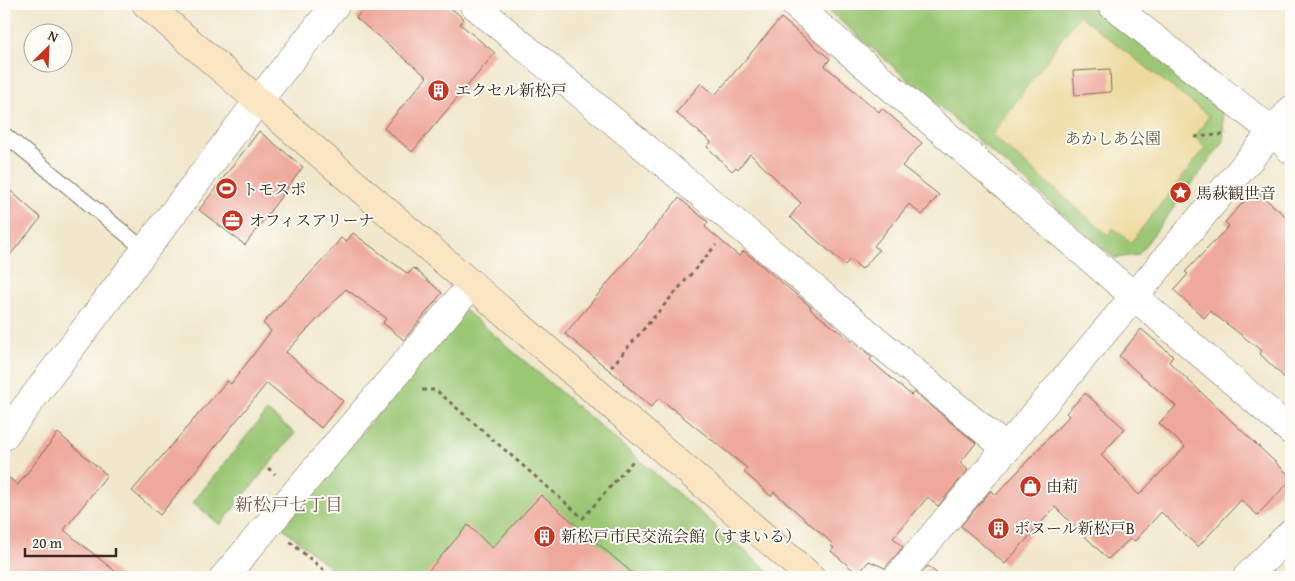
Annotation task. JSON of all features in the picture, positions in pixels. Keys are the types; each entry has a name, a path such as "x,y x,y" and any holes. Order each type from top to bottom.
{"street":[{"path":"146,4 811,577"},
{"path":"4,436 258,101 336,4"},
{"path":"473,4 1007,449"},
{"path":"794,4 1291,431"},
{"path":"1111,4 1282,141"},
{"path":"898,577 1134,296 1282,141 1291,110"},
{"path":"226,577 472,284"},
{"path":"1246,577 1291,533"}],"lane":[{"path":"4,134 145,250"}],"path":[{"path":"1195,137 1230,133"},
{"path":"593,388 736,222"},
{"path":"416,391 436,390 584,518 639,454"},
{"path":"296,534 289,541 332,577"}],"green space":[{"name":"あかしあ公園","path":"821,4 1089,4 1222,109 1224,141 1138,255 1114,258"},
{"path":"464,309 775,577 341,577 283,528"},
{"path":"267,411 295,433 220,525 193,502"}],"sand":[{"path":"1079,15 1209,116 1195,137 1205,148 1131,242 1113,228 1108,235 992,135"}],"building":[{"path":"367,4 446,4 464,19 460,24 495,53 412,152 384,128 427,77 356,18"},
{"path":"781,18 830,59 825,66 879,112 882,108 922,143 902,166 939,195 922,215 909,204 874,246 879,250 862,269 850,259 845,265 790,217 801,203 750,154 738,169 736,167 732,171 707,147 711,142 676,113 701,83 715,95"},
{"path":"1110,69 1111,92 1075,95 1073,71"},
{"path":"259,131 303,167 245,245 199,210"},
{"path":"4,185 41,218 4,262"},
{"path":"1255,190 1291,221 1291,384 1260,354 1262,351 1210,311 1204,318 1174,290 1188,274 1185,272 1229,226 1225,222"},
{"path":"679,198 708,222 705,227 739,256 744,251 811,307 810,309 872,357 870,360 911,395 914,392 976,443 960,463 968,470 938,506 928,497 893,538 903,547 885,568 869,561 858,574 831,551 834,548 830,545 832,543 774,492 771,496 744,472 747,468 659,398 651,407 624,382 565,334"},
{"path":"353,233 408,274 414,268 442,293 404,340 383,323 386,318 346,289 286,352 343,401 321,428 267,383 160,515 132,491 227,381 231,384 271,331 263,323 323,260 341,238 346,242"},
{"path":"1141,329 1173,356 1169,362 1291,477 1291,480 1257,515 1241,500 1198,547 1161,512 1135,541 1130,539 1108,559 1055,507 1005,564 961,526 991,490 996,495 1069,416 1066,413 1085,393 1125,429 1101,455 1139,495 1185,447 1159,423 1176,406 1119,356"},
{"path":"58,433 107,475 64,530 122,577 4,577 4,474 18,485"},
{"name":"新松戸市民交流会館（すまいる）","path":"541,495 637,577 423,577 468,525 492,548"},
{"path":"928,566 941,577 918,577"}],"place":[{"name":"エクセル新松戸","path":"439,90"},
{"name":"トモスポ","path":"226,189"},
{"name":"馬萩観世音","path":"1180,193"},
{"name":"オフィスアリーナ","path":"233,220"},
{"name":"由莉","path":"1030,486"},
{"name":"ボヌール新松戸B","path":"998,528"},
{"name":"新松戸市民交流会館（すまいる）","path":"545,536"}],"district":[{"name":"新松戸七丁目","path":"289,505"}]}
